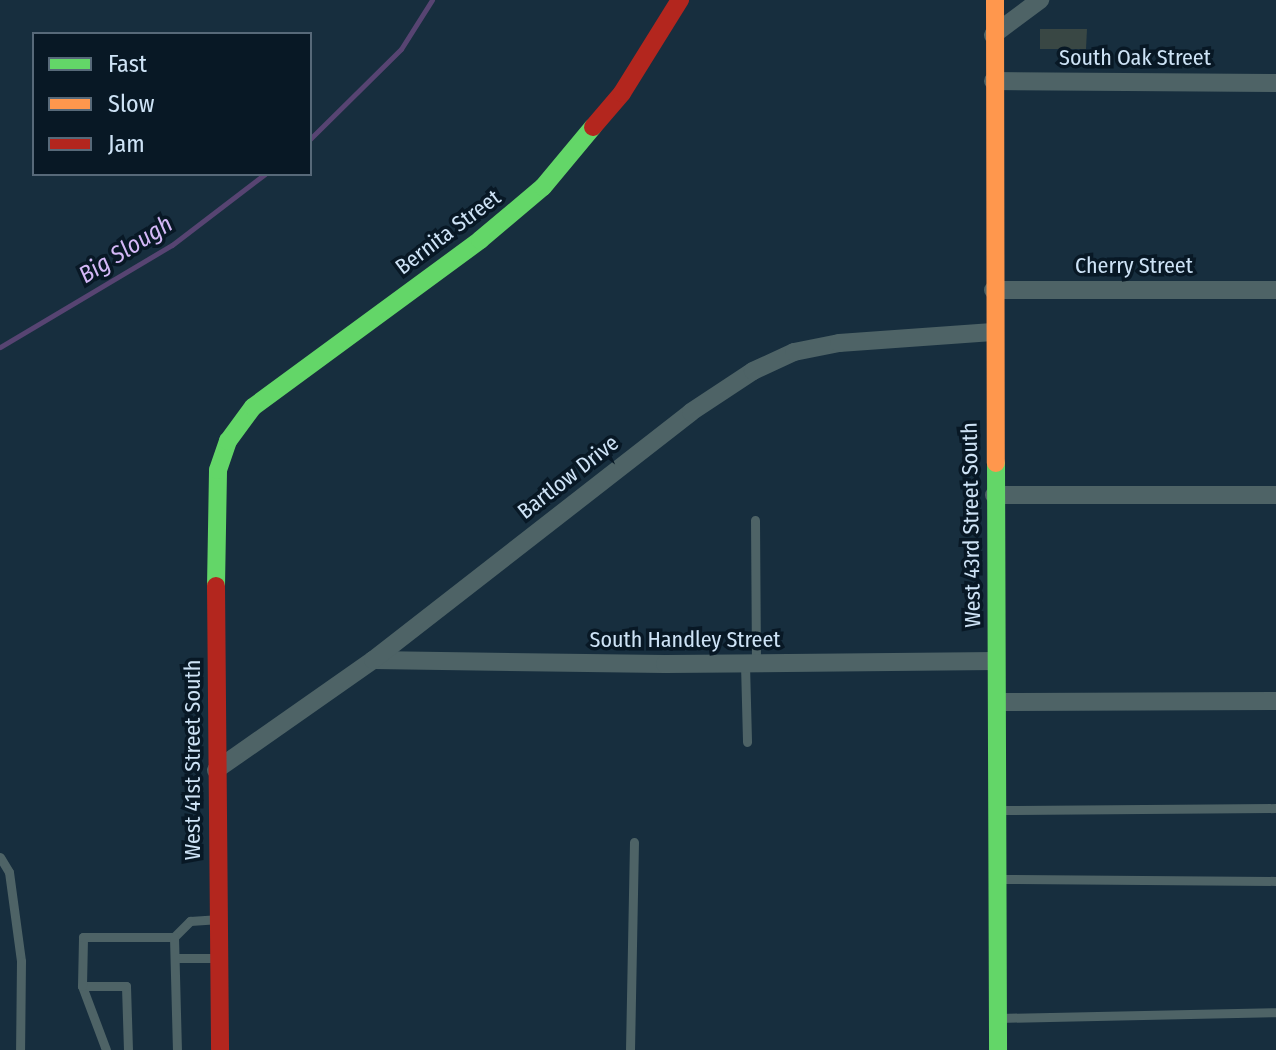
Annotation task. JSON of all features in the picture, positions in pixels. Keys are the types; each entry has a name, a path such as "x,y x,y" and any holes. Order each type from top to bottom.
{"street":[{"name":"Bernita Street","path":"218,470 228,441 253,407 480,240 543,187 622,93 680,0"},
{"name":"West 43rd Street South","path":"995,0 993,332 998,1050"},
{"path":"993,35 1040,0"},
{"name":"South Oak Street","path":"993,81 1276,83"},
{"name":"Cherry Street","path":"993,290 1276,290"},
{"name":"Bartlow Drive","path":"216,770 373,660 691,412 770,362 877,337 993,332"},
{"name":"West 41st Street South","path":"218,470 216,770 220,1050"},
{"path":"994,495 1276,495"},
{"name":"South Handley Street","path":"373,660 750,664 996,661"},
{"path":"997,702 1276,701"}],"lane":[{"path":"747,742 755,520"},
{"path":"997,810 1276,808"},
{"path":"630,1050 634,842"},
{"path":"0,857 9,872 21,961 20,1050"},
{"path":"998,879 1276,881"},
{"path":"106,1050 82,986 83,937 174,937 190,921 218,919"},
{"path":"174,937 177,1050"},
{"path":"176,958 218,958"},
{"path":"82,986 126,986 128,1050"},
{"path":"998,1018 1276,1012"}],"building":[{"path":"1040,29 1087,29 1086,49 1040,49"}],"waterway":[{"name":"Big Slough","path":"312,137 401,49 432,0"},
{"name":"Big Slough","path":"0,347 172,245 262,176"}],"traffic: fast":[{"path":"216,586 218,470 228,441 253,407 480,240 543,187 593,127"},
{"path":"996,463 998,1050"}],"traffic: slow":[{"path":"995,0 996,463"}],"traffic: jam":[{"path":"593,127 622,93 680,0"},
{"path":"216,586 220,1050"}]}
